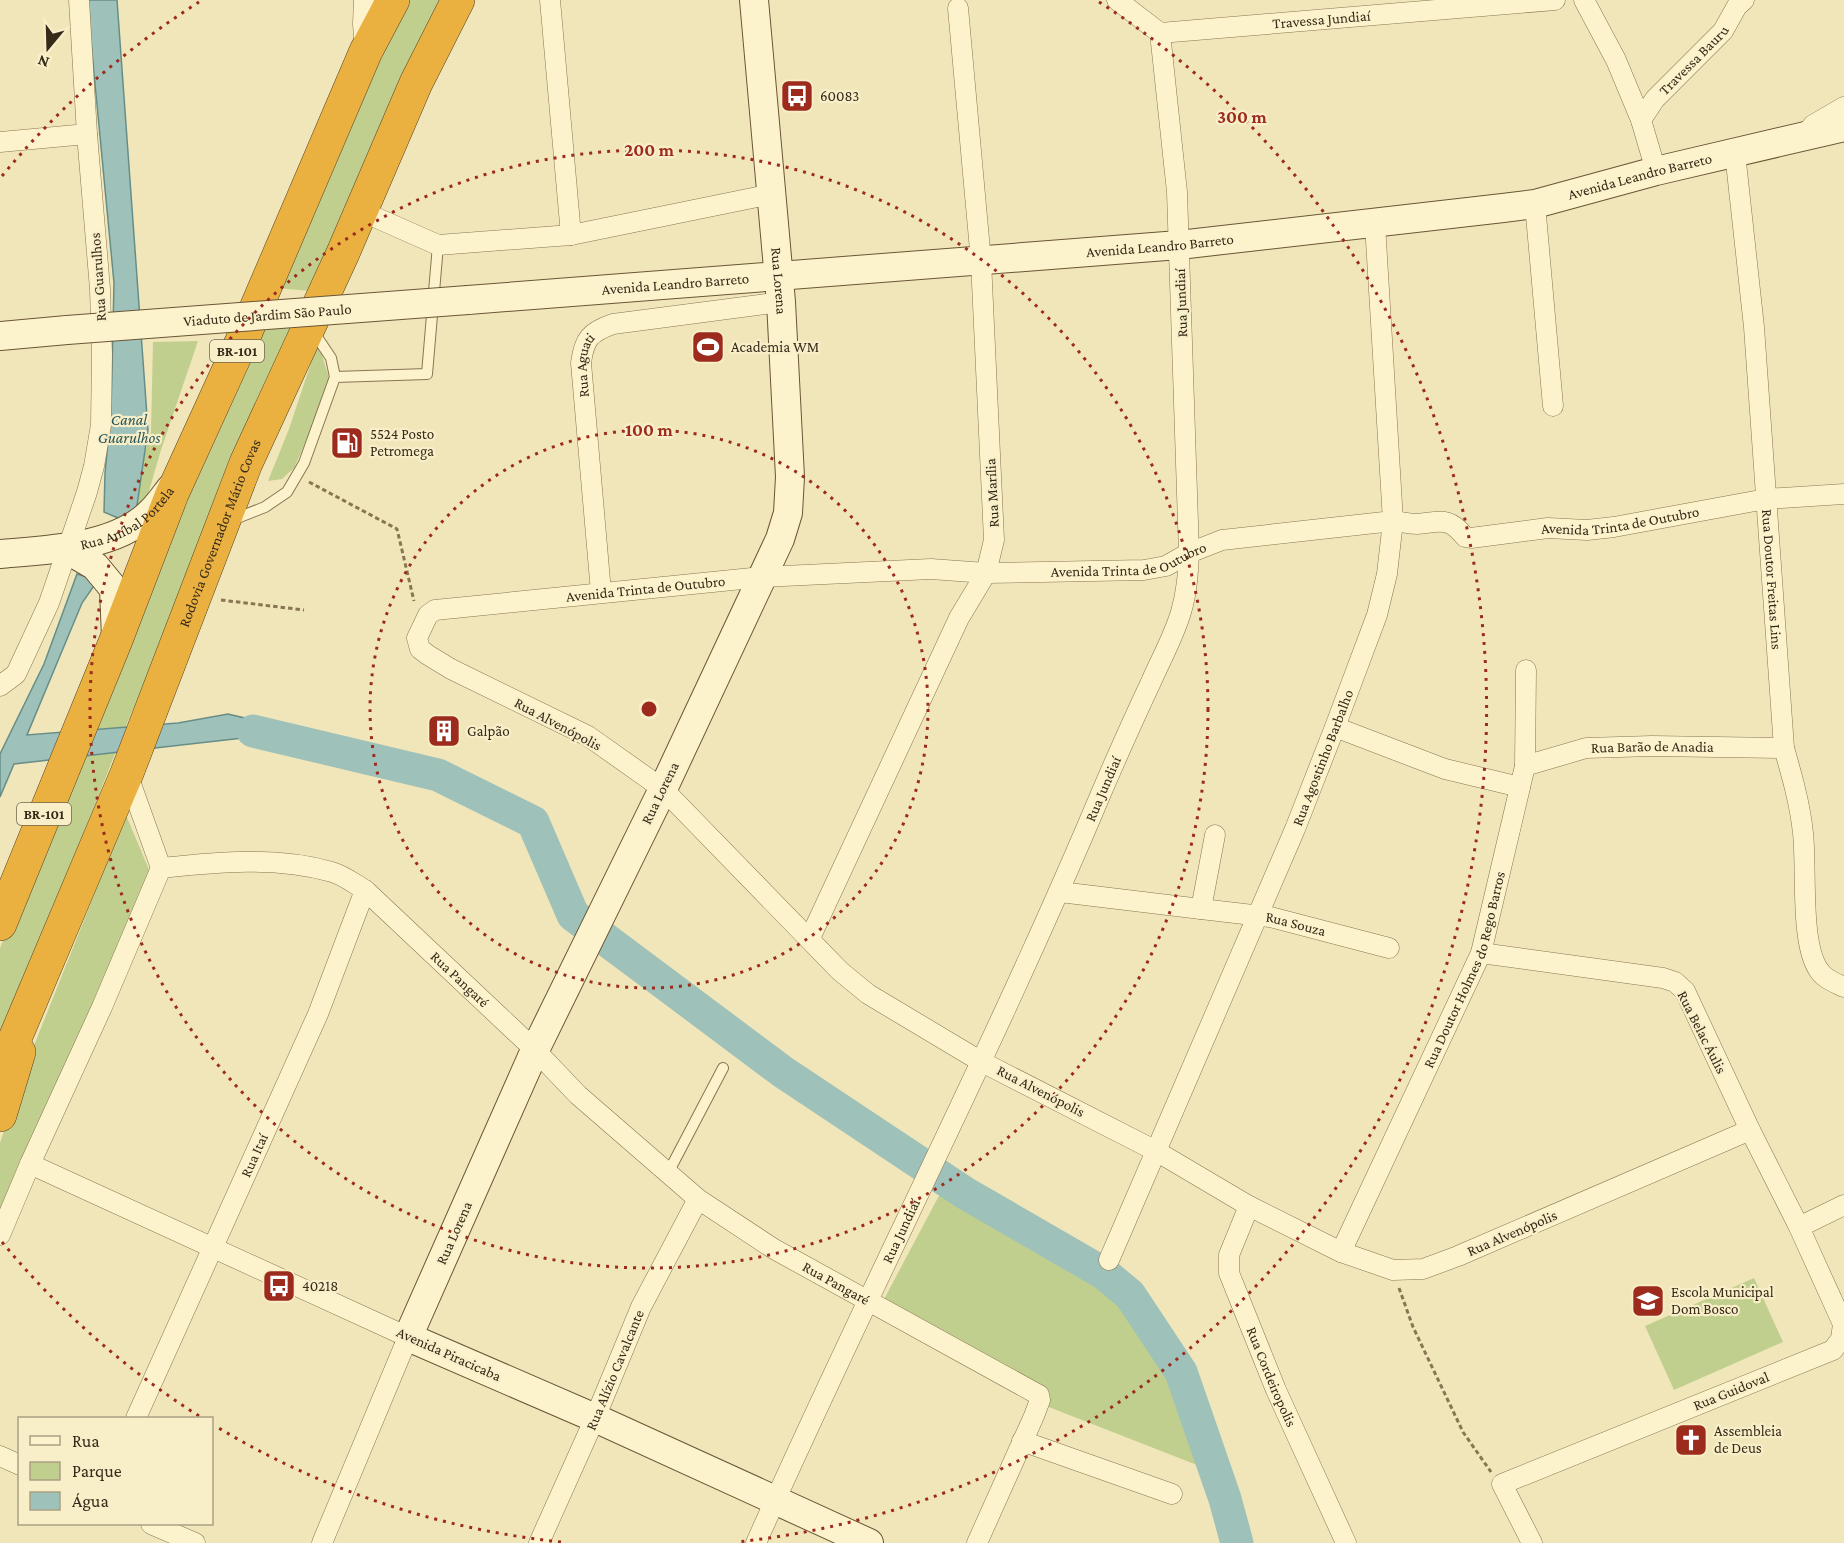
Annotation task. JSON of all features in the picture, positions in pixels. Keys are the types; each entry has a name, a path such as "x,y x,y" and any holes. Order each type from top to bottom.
{"highway":[{"name":"BR-101","path":"3,909 116,640 172,494 249,323 366,51 393,0"},
{"name":"Rodovia Governador Mário Covas","path":"0,1074 127,773 246,463 416,83 458,0"},
{"path":"0,1115 42,976"}],"main road":[{"name":"Rua Lorena","path":"408,1337 535,1050 663,789 780,540 788,513 790,477 779,289 753,0"},
{"name":"Avenida Leandro Barreto","path":"468,300 779,289 981,261 1179,245 1536,204 1656,171 1844,127"},
{"name":"Viaduto de Jardim São Paulo","path":"0,336 468,300"},
{"name":"Rua Aníbal Portela","path":"0,554 87,550 130,529 149,514 180,478"},
{"name":"Rua Aníbal Portela","path":"87,550 114,589 116,640"},
{"name":"Avenida Piracicaba","path":"408,1337 595,1418 868,1543"}],"street":[{"name":"Rua Guarulhos","path":"0,686 16,674 49,603 87,550 89,484 101,425 102,354 100,289 79,0"},
{"path":"364,0 363,24 366,51"},
{"path":"550,0 571,235"},
{"path":"1117,0 1160,33"},
{"name":"Travessa Jundiaí","path":"1160,33 1555,0"},
{"path":"1584,0 1616,60 1641,120 1656,171"},
{"name":"Travessa Bauru","path":"1641,120 1655,99 1723,31 1739,2"},
{"name":"Rua Marília","path":"810,938 959,618 986,573 992,557 994,540 981,261 958,8"},
{"name":"Rua Jundiaí","path":"756,1543 866,1300 920,1188 937,1159 980,1060 1060,892 1180,614 1187,585 1189,553 1179,245 1177,192 1160,33"},
{"path":"1806,135 1813,125 1844,107"},
{"path":"0,142 87,134"},
{"name":"Rua Doutor Freitas Lins","path":"1735,153 1754,327 1784,748 1795,787 1803,833 1809,944 1818,969 1828,980 1844,987"},
{"path":"361,210 438,245 571,235 772,194"},
{"path":"1536,204 1553,406"},
{"name":"Rua Agostinho Barbalho","path":"1109,1260 1258,915 1335,728 1377,615 1387,574 1393,521 1375,224"},
{"name":"Rua Aguati","path":"601,592 581,363 588,338 598,329 613,324 779,289"},
{"name":"Avenida Trinta de Outubro","path":"419,632 428,615 435,610 601,592 762,577 931,569 986,573 1144,570 1166,566 1189,553 1222,540 1393,521 1416,524 1445,522 1458,528 1465,537 1471,538 1548,528 1587,530 1614,527 1766,499 1844,494"},
{"name":"Rua Alvenópolis","path":"419,632 420,649 429,656 588,736 663,789 840,970 868,994 980,1060 1156,1151 1250,1206 1341,1252 1393,1270 1423,1269 1458,1257 1750,1130"},
{"name":"Rua Doutor Holmes do Rego Barros","path":"1341,1252 1481,953 1525,766 1526,670"},
{"path":"1335,728 1445,769 1520,787"},
{"name":"Rua Barão de Anadia","path":"1525,766 1586,748 1652,746 1784,748"},
{"path":"0,1235 102,1007 161,868 127,773"},
{"path":"1202,909 1215,836"},
{"name":"Rua Pangaré","path":"161,868 223,861 291,864 334,872 365,890 535,1050 578,1095 698,1199 774,1249 1035,1391 1040,1400 1022,1441"},
{"name":"Rua Itaí","path":"137,1417 318,1014 365,890"},
{"name":"Rua Souza","path":"1060,892 1258,915 1389,948"},
{"name":"Rua Belac Áulis","path":"1481,953 1663,978 1675,982 1690,1000 1750,1130 1799,1227"},
{"name":"Avenida Piracicaba","path":"30,1164 408,1337"},
{"name":"Rua Alízio Cavalcante","path":"539,1543 595,1418 641,1307 698,1199"},
{"path":"1799,1227 1844,1205"},
{"name":"Rua Cordeiropolis","path":"1250,1206 1229,1255 1229,1273 1276,1390 1346,1543"},
{"name":"Rua Guidoval","path":"1502,1484 1833,1350 1842,1339 1844,1324 1799,1227"},
{"name":"Rua Lorena","path":"322,1543 408,1337"},
{"path":"977,1543 1022,1441 1172,1494"},
{"path":"0,1456 18,1464"},
{"path":"1502,1484 1532,1543"},
{"path":"153,1525 195,1543"}],"lane":[{"path":"334,377 428,374 438,245"},
{"path":"223,523 265,507 287,492 304,463 334,377 331,358 309,324"},
{"path":"668,1173 723,1068"}],"path":[{"path":"297,476 397,529 419,632"},
{"path":"196,596 304,610"},
{"path":"1393,1270 1413,1327 1463,1432 1502,1484"}],"green space":[{"path":"408,0 452,0 311,291 275,288 333,155"},
{"path":"258,326 295,328 128,721 48,924 0,1034 0,948 120,652"},
{"path":"198,341 144,508 135,519 144,456 151,432 153,342"},
{"path":"318,342 329,378 321,407 294,468 282,479 268,481 289,429"},
{"path":"126,815 150,872 0,1224 0,1143 29,1058"},
{"path":"941,1192 1105,1274 1166,1377 1197,1465 1041,1404 882,1303"},
{"path":"1754,1278 1783,1342 1674,1390 1645,1326"}],"water":[{"name":"Canal Guarulhos","path":"87,0 117,0 148,430 135,519 132,524 104,512 111,412 114,283"},
{"path":"77,574 98,580 82,603 27,735 178,723 228,714 300,731 292,747 243,738 14,764 0,797 0,754 44,664"}],"waterway":[{"path":"253,731 438,775 533,822 573,915 783,1072 965,1193 1105,1274 1130,1295 1181,1372 1225,1499 1237,1543"}],"place":[{"name":"60083","path":"797,96"},
{"name":"Academia WM","path":"708,347"},
{"name":"5524 Posto Petromega","path":"347,443"},
{"name":"Galpão","path":"444,731"},
{"name":"40218","path":"279,1286"},
{"name":"Escola Municipal Dom Bosco","path":"1648,1301"},
{"name":"Assembleia de Deus","path":"1691,1440"}]}
